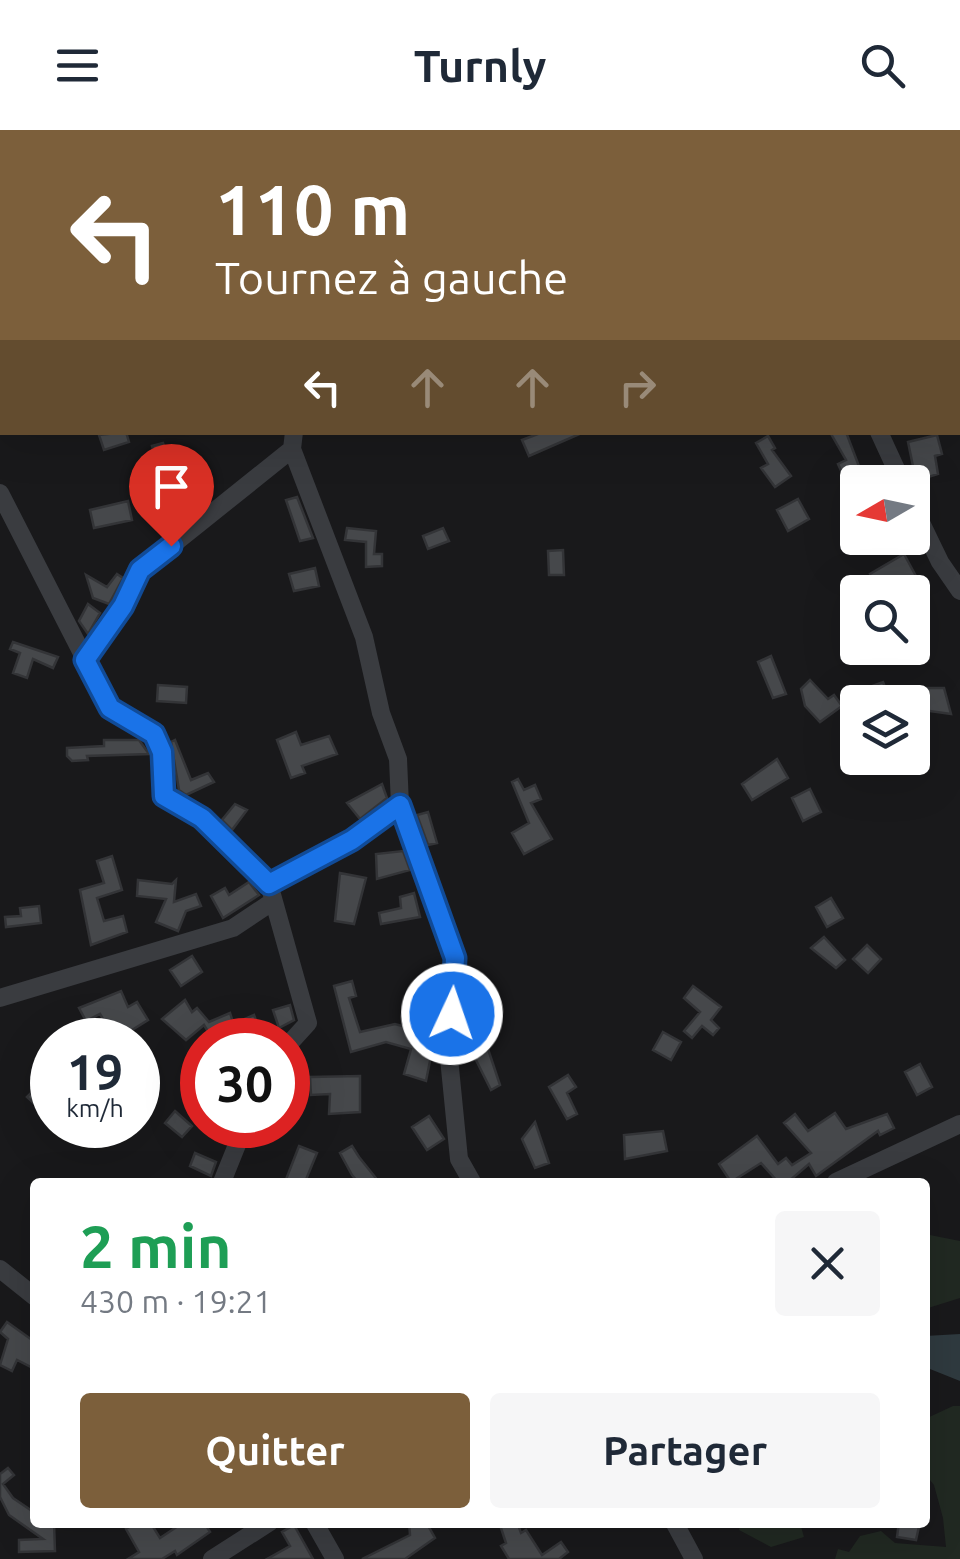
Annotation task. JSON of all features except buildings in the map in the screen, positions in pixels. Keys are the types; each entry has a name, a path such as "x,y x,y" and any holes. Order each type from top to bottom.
{"street":[{"path":"880,435 894,465"},
{"path":"85,660 123,606 140,570 293,441 364,637 380,714 398,759 400,805 455,958 456,995 447,1038 458,1159 470,1178"},
{"path":"0,494 110,708 154,734 162,752 164,796 202,818 271,893 307,1018"},
{"path":"930,541 960,592"},
{"path":"0,998 233,928 271,893 400,805"},
{"path":"845,1178 960,1124"},
{"path":"224,1178 236,1148"},
{"path":"0,1269 30,1293"},
{"path":"212,1559 261,1528"},
{"path":"317,1528 335,1559"},
{"path":"677,1528 694,1559"}],"shaded area":[{"path":"930,1235 960,1241 960,1298 930,1307"},
{"path":"960,1334 960,1381 930,1369 930,1336"},
{"path":"960,1406 960,1559 835,1559 838,1549 849,1552 860,1536 881,1531 895,1543 946,1547 943,1518 930,1480 930,1417"},
{"path":"801,1528 804,1537 771,1547 739,1530"}],"route":[{"path":"171,546 140,570 123,606 85,660 110,708 154,734 162,752 164,796 202,818 269,884 352,840 400,805 455,958 452,1014"}]}
